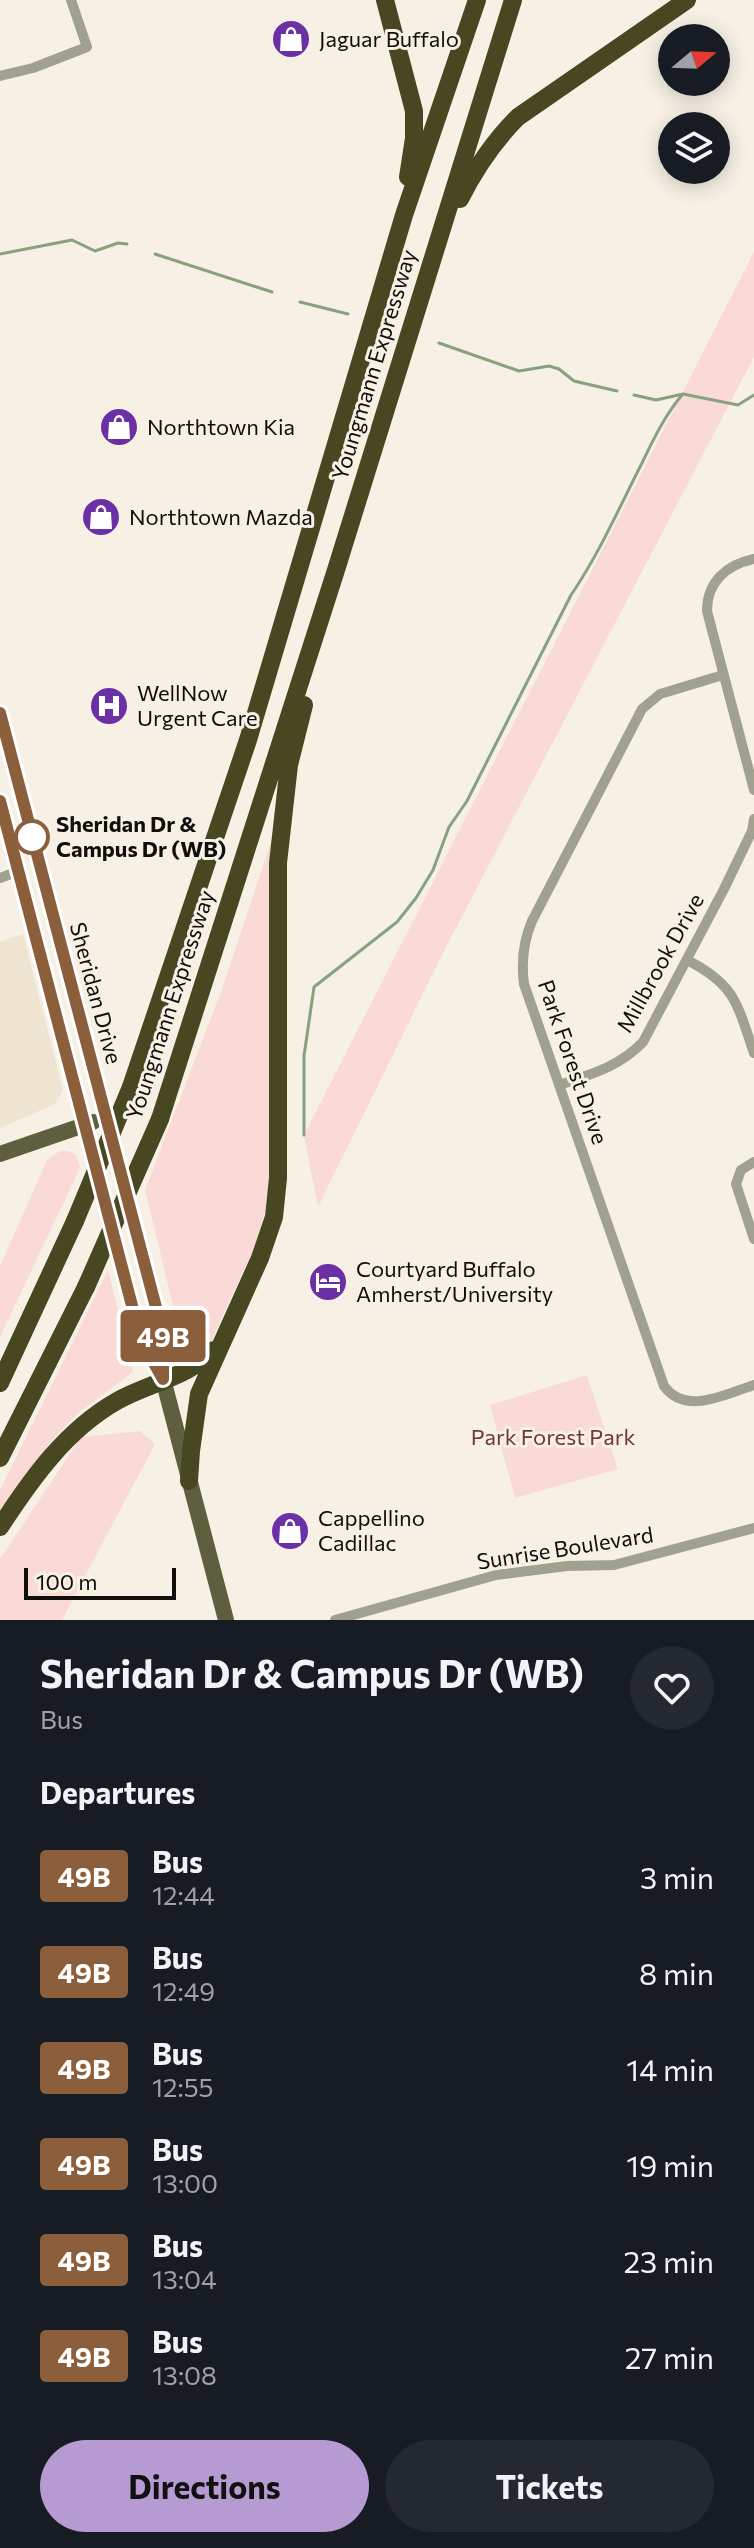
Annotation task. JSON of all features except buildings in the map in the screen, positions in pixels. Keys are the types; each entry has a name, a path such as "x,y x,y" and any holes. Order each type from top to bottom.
{"highway":[{"path":"385,0 414,111 414,138 404,215"},
{"name":"Youngmann Expressway","path":"0,1383 60,1257 131,1087 248,740 404,215 477,0"},
{"name":"Youngmann Expressway","path":"0,1458 86,1287 160,1119 336,570 513,0"},
{"path":"434,251 468,182 501,134 518,117 687,0"},
{"path":"189,1481 196,1406 220,1344 260,1258 274,1217 278,1178 277,926 281,825 289,765 336,570"},
{"path":"0,1356 60,1257"},
{"path":"0,1527 44,1463 95,1414 163,1379 201,1365 220,1344"}],"main road":[{"name":"Sheridan Drive","path":"0,713 4,749 163,1334 163,1379 226,1620"},
{"name":"Sheridan Drive","path":"0,801 141,1340 163,1379"},
{"path":"0,1154 106,1117"}],"street":[{"path":"0,76 33,68 87,47 71,0"},
{"path":"754,559 741,562 722,573 710,590 707,602 709,627 754,790"},
{"name":"Park Forest Drive","path":"723,675 660,694 642,709 532,921 523,950 524,984 664,1386 679,1400 694,1403 754,1385"},
{"name":"Millbrook Drive","path":"559,1085 608,1069 632,1053 649,1031 752,831 754,819"},
{"path":"0,878 18,871"},
{"path":"687,960 709,971 728,988 754,1053"},
{"path":"754,1162 741,1170 736,1184 754,1239"},
{"name":"Sunrise Boulevard","path":"335,1620 496,1575 567,1566 614,1565 754,1528"}],"shaded area":[{"path":"23,934 63,1090 55,1104 0,1128 0,942"}],"green space":[{"path":"754,252 754,357 444,951 318,1207 304,1135"},
{"path":"275,829 271,1193 254,1248 205,1354 194,1362 185,1355 145,1190 222,989"},
{"path":"60,1151 76,1155 80,1168 0,1337 0,1266 47,1160"},
{"path":"108,1270 133,1372 76,1415 48,1445 0,1517 0,1490"},
{"name":"Park Forest Park","path":"587,1375 618,1469 515,1498 490,1405"},
{"path":"140,1431 155,1444 62,1620 0,1620 0,1559 81,1437"}],"waterway":[{"path":"0,254 72,240 95,251 118,243 127,244"},
{"path":"155,254 272,292"},
{"path":"300,302 348,314"},
{"path":"439,343 519,371 549,366 559,369 574,381 617,391"},
{"path":"634,395 656,400 683,394 738,405 754,395"},
{"path":"304,1135 304,1056 314,987 397,922 416,898 433,870 449,827 467,801 571,595 600,547 660,427 683,394"}],"bus line":[{"name":"49B","path":"0,713 163,1334 163,1379 141,1340 0,801"}],"place":[{"name":"Jaguar Buffalo","path":"291,39"},
{"name":"Northtown Kia","path":"119,427"},
{"name":"Northtown Mazda","path":"101,517"},
{"name":"WellNow Urgent Care","path":"109,706"},
{"name":"Sheridan Dr & Campus Dr (WB)","path":"32,837"},
{"name":"Courtyard Buffalo Amherst/University","path":"328,1282"},
{"name":"Cappellino Cadillac","path":"290,1531"}]}
